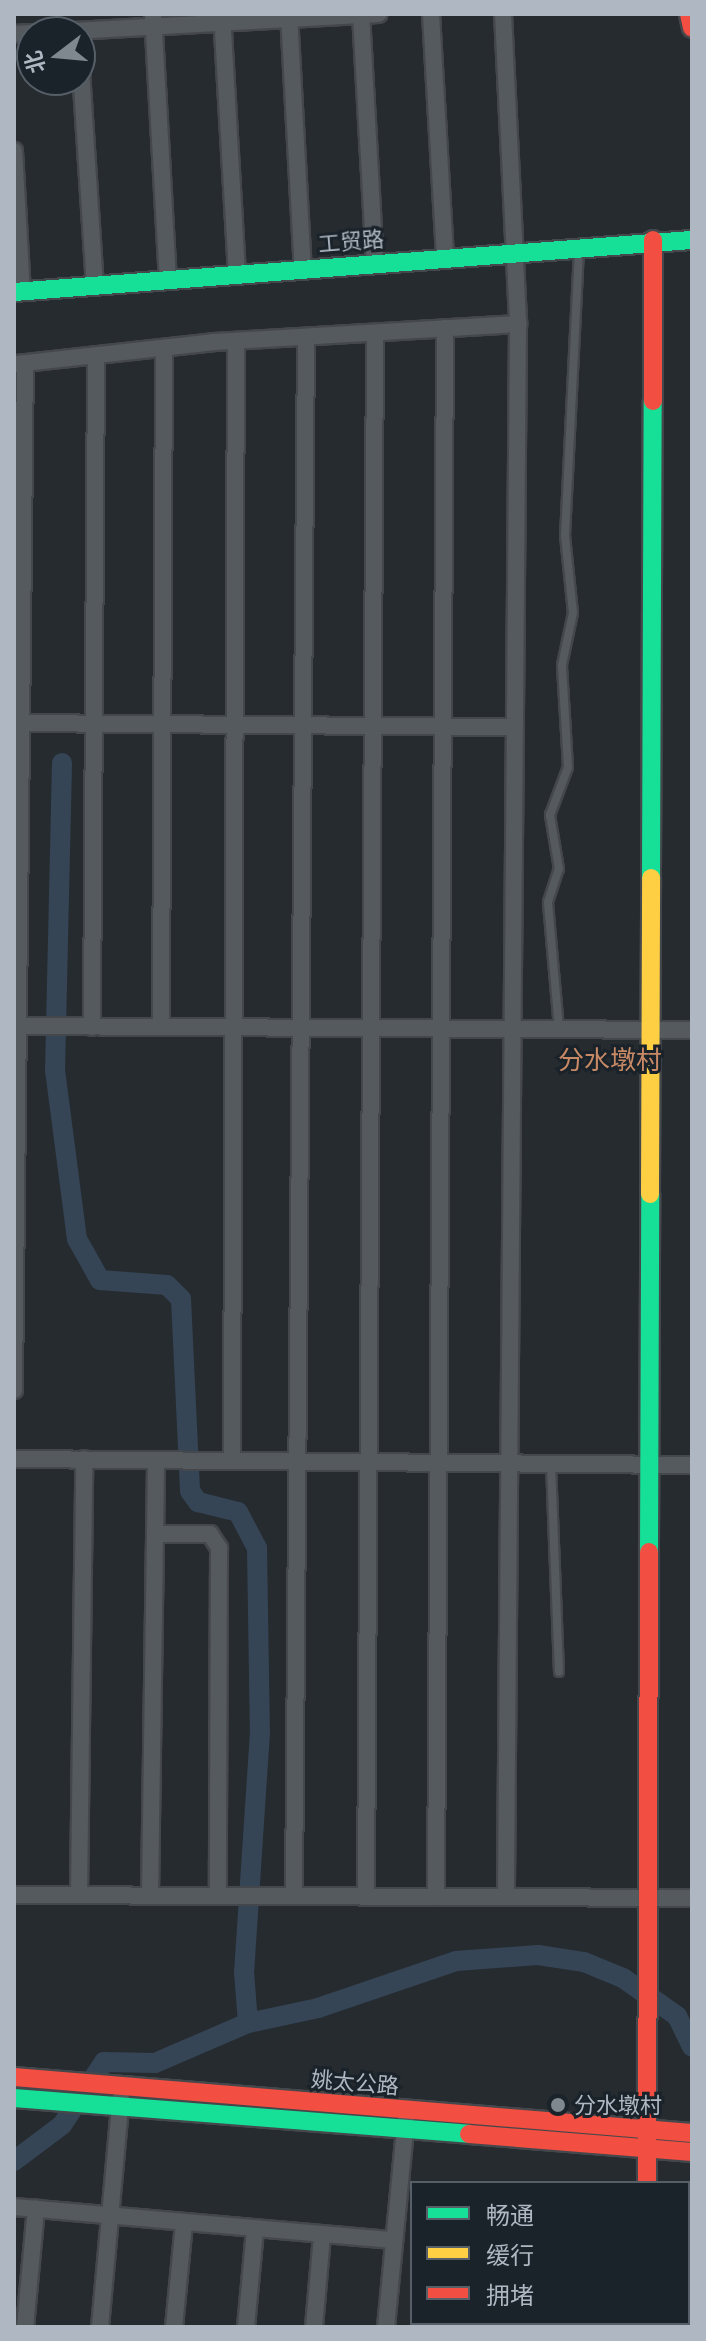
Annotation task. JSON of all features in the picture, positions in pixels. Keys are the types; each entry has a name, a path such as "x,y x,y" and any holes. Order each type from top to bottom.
{"street":[{"path":"361,14 375,263"},
{"path":"96,25 153,20 378,14"},
{"path":"431,14 445,257"},
{"path":"503,14 517,251 518,324 506,1897"},
{"path":"689,14 692,28"},
{"path":"290,16 303,269"},
{"path":"223,18 237,274"},
{"path":"153,20 168,279"},
{"path":"83,96 95,286"},
{"path":"14,151 18,292"},
{"path":"647,2181 652,1950 646,1465 653,240"},
{"name":"工贸路","path":"18,292 653,240 692,240"},
{"path":"14,1390 20,364 236,341 518,324"},
{"path":"436,1897 445,328"},
{"path":"366,1897 375,333"},
{"path":"294,1896 306,337"},
{"path":"232,1460 231,1027 236,341"},
{"path":"161,1027 164,348"},
{"path":"85,1027 94,723 96,356"},
{"path":"16,723 515,727"},
{"path":"15,1026 692,1030"},
{"path":"14,1459 692,1465"},
{"path":"79,1895 84,1459"},
{"path":"150,1895 155,1534 162,1460"},
{"path":"155,1534 210,1534 219,1548 218,1896"},
{"path":"14,1895 692,1898"},
{"name":"姚太公路","path":"14,2077 650,2129 690,2142"},
{"path":"100,2327 122,2087"},
{"name":"姚太公路","path":"14,2098 650,2148 690,2142"},
{"path":"386,2327 407,2110"},
{"path":"14,2207 394,2240"},
{"path":"25,2327 36,2209"},
{"path":"174,2327 184,2223"},
{"path":"246,2327 255,2230"},
{"path":"314,2327 322,2235"}],"lane":[{"path":"559,1029 548,902 559,869 550,815 568,767 562,665 573,613 566,479 579,246"},
{"path":"551,1464 559,1672"}],"waterway":[{"path":"62,763 55,1070 77,1239 100,1280 167,1285 181,1299 190,1491 198,1502 238,1512 257,1548 260,1732 244,1972 248,2023"},
{"path":"14,2161 62,2125 104,2062 155,2063 248,2023 318,2008 456,1961 538,1955 584,1962 623,1978 677,2016 692,2047"}],"traffic: fast":[{"path":"14,292 692,240"},
{"path":"651,878 653,401"},
{"path":"649,1552 650,1194"},
{"path":"14,2098 469,2134"}],"traffic: slow":[{"path":"650,1194 651,878"}],"traffic: jam":[{"path":"689,14 692,28"},
{"path":"653,240 653,401"},
{"path":"647,2181 649,1552"},
{"path":"14,2077 692,2133"},
{"path":"469,2134 692,2152"}],"place":[{"name":"分水墩村","path":"558,2105"}],"district":[{"name":"分水墩村","path":"610,1060"}]}
